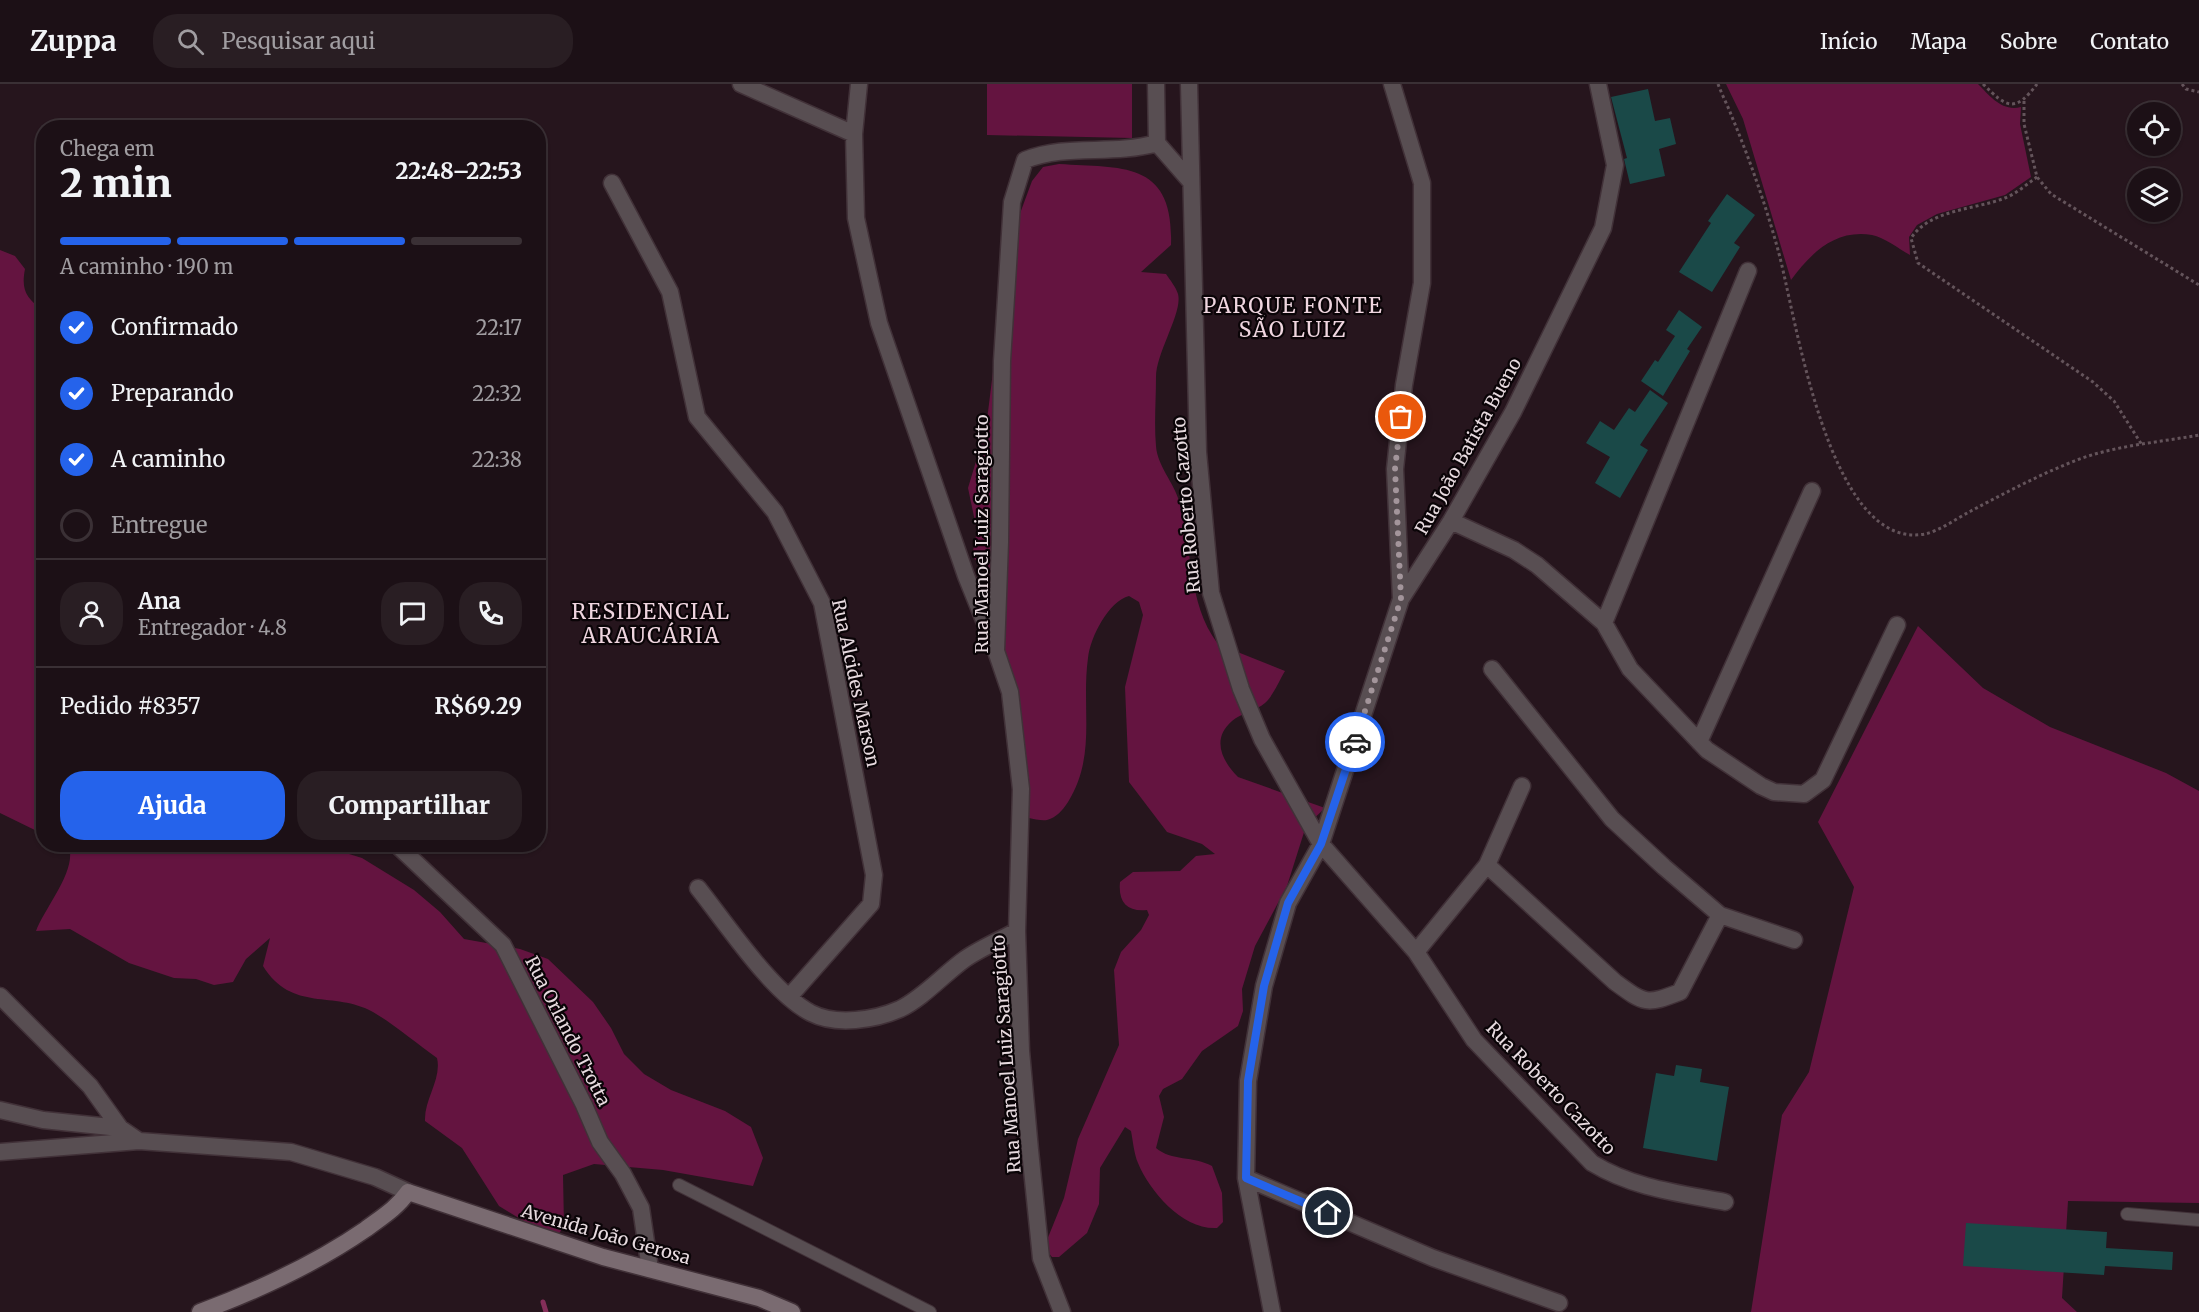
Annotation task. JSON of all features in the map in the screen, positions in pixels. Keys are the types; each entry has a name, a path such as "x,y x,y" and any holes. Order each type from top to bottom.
{"main road":[{"name":"Avenida João Gerosa","path":"408,1192 603,1257 759,1298 792,1312"},
{"path":"200,1312 266,1287 328,1253 388,1214 408,1192"}],"street":[{"path":"741,84 854,134"},
{"path":"859,84 854,134 856,218 879,323 966,576 996,651"},
{"path":"1156,84 1157,143 1191,182"},
{"name":"Rua Roberto Cazotto","path":"1189,84 1198,452 1211,593 1241,689 1262,739 1321,844 1416,952 1474,1040 1592,1163 1615,1177 1637,1185 1725,1202"},
{"path":"1392,84 1422,183 1422,283 1404,385 1395,469 1401,599"},
{"name":"Rua João Batista Bueno","path":"1272,1312 1246,1178 1248,1081 1264,986 1288,903 1321,844 1401,599 1451,521 1513,412 1603,228 1615,165 1598,84"},
{"name":"Rua Manoel Luiz Saragiotto","path":"1062,1312 1041,1258 1021,1051 1017,931 1021,789 1010,692 996,651 1002,361 1012,202 1025,160 1041,153 1064,150 1115,151 1157,143"},
{"name":"Rua Alcides Marson","path":"612,183 670,292 697,417 776,512 822,603 874,875 871,904 789,997"},
{"path":"1604,623 1748,271"},
{"path":"1699,742 1812,491"},
{"path":"1451,521 1514,550 1537,565 1604,623 1630,669 1707,750 1761,786 1774,792 1804,794 1823,780 1897,625"},
{"path":"1492,669 1612,819 1720,915 1794,940"},
{"path":"1416,952 1487,865 1522,786"},
{"name":"Rua Orlando Trotta","path":"404,852 503,945 585,1105 600,1142 623,1174 641,1208 650,1269"},
{"path":"1487,865 1615,982 1637,997 1653,1002 1680,992 1720,915"},
{"path":"698,888 762,968 789,997 812,1014 837,1019 871,1019 902,1009 966,958 1017,931"},
{"path":"0,996 90,1086 120,1128 139,1141"},
{"path":"0,1110 43,1120 120,1128"},
{"path":"0,1152 139,1141 291,1152 375,1178 408,1192"},
{"path":"1246,1178 1433,1258 1559,1303"}],"lane":[{"path":"679,1185 930,1312"},
{"path":"2127,1214 2199,1220"}],"path":[{"path":"1718,84 1733,118 1778,248 1828,442 1840,473 1877,521 1893,532 1909,535 1927,534 2069,463 2090,456 2199,435"},
{"path":"1983,84 2001,102 2014,105 2024,101 2037,84"},
{"path":"2182,84 2186,88 2199,92"},
{"path":"2024,101 2024,124 2037,177 2051,194 2199,285"},
{"path":"2037,177 2007,198 1938,217 1918,228 1911,238 1914,254 1918,263 2093,382 2114,401 2142,445"}],"shaded area":[{"path":"987,84 1132,84 1132,138 987,135"},
{"path":"1726,84 1978,84 2002,105 2021,107 2020,124 2031,177 2005,195 1937,214 1917,225 1909,237 1910,255 1877,236 1859,234 1847,236 1835,239 1816,252 1791,280 1743,119"},
{"path":"1059,164 1124,169 1140,174 1154,184 1164,197 1170,218 1171,245 1141,272 1166,274 1178,294 1177,311 1157,367 1155,438 1157,453 1179,501 1197,599 1212,635 1224,651 1240,653 1285,671 1265,703 1236,718 1226,728 1220,742 1221,750 1227,764 1238,777 1325,808 1306,826 1287,886 1255,946 1242,989 1243,1011 1238,1026 1202,1051 1182,1079 1163,1089 1159,1096 1164,1117 1156,1148 1169,1155 1212,1166 1222,1193 1223,1222 1217,1228 1204,1227 1192,1223 1169,1207 1143,1174 1136,1156 1131,1131 1125,1127 1100,1168 1099,1204 1087,1233 1059,1257 1052,1257 1046,1250 1047,1240 1064,1198 1078,1139 1119,1045 1114,970 1121,952 1141,930 1149,915 1147,910 1134,909 1125,904 1122,900 1120,882 1133,872 1180,871 1196,856 1215,854 1202,844 1167,832 1129,782 1125,687 1143,615 1139,602 1129,596 1114,605 1108,612 1092,640 1086,677 1085,749 1077,784 1068,802 1051,819 1045,820 1029,818 1020,803 997,594 989,576 972,556 977,531 968,488 986,428 1009,243 1032,181 1043,167"},
{"path":"0,250 15,256 25,269 24,288 36,304 36,831 0,813"},
{"path":"1918,626 1983,688 2050,727 2166,773 2199,791 2199,1203 2068,1201 2062,1298 2077,1312 1751,1312 1782,1115 1809,1072 1854,887 1818,822"},
{"path":"70,852 343,852 362,858 414,890 440,912 464,939 520,949 548,959 593,1002 611,1028 624,1054 644,1074 671,1090 725,1111 751,1127 763,1158 753,1186 663,1170 594,1164 563,1175 564,1226 558,1235 547,1235 499,1206 462,1148 425,1121 427,1105 437,1074 437,1058 373,1012 343,1002 300,995 274,981 263,966 270,938 246,959 233,982 214,985 196,979 174,978 129,963 70,929 36,931 60,888 69,865"}],"building":[{"path":"1648,89 1655,121 1670,118 1676,144 1659,149 1665,176 1630,184 1624,159 1627,158 1611,97"},
{"path":"1727,194 1755,215 1734,243 1740,247 1712,292 1679,272 1711,223 1708,221"},
{"path":"1679,310 1702,327 1687,349 1690,351 1663,396 1641,381 1655,360 1658,362 1675,336 1666,330"},
{"path":"1650,390 1668,403 1640,445 1648,450 1620,498 1595,483 1610,457 1586,443 1600,421 1614,430 1629,408 1635,412"},
{"path":"1676,1065 1702,1069 1700,1082 1729,1087 1717,1161 1643,1148 1656,1073 1674,1076"},
{"path":"1966,1223 2107,1232 2106,1248 2173,1252 2172,1270 2105,1266 2104,1275 1963,1266"}],"waterway":[{"path":"543,1302 546,1312"}],"way so far":[{"path":"1355,742 1401,599 1395,469 1401,417"}],"district":[{"name":"PARQUE FONTE SÃO LUIZ","path":"1293,317"},
{"name":"RESIDENCIAL ARAUCÁRIA","path":"651,623"}],"route":[{"path":"1328,1213 1246,1178 1248,1081 1264,986 1288,903 1321,844 1355,742"}]}
